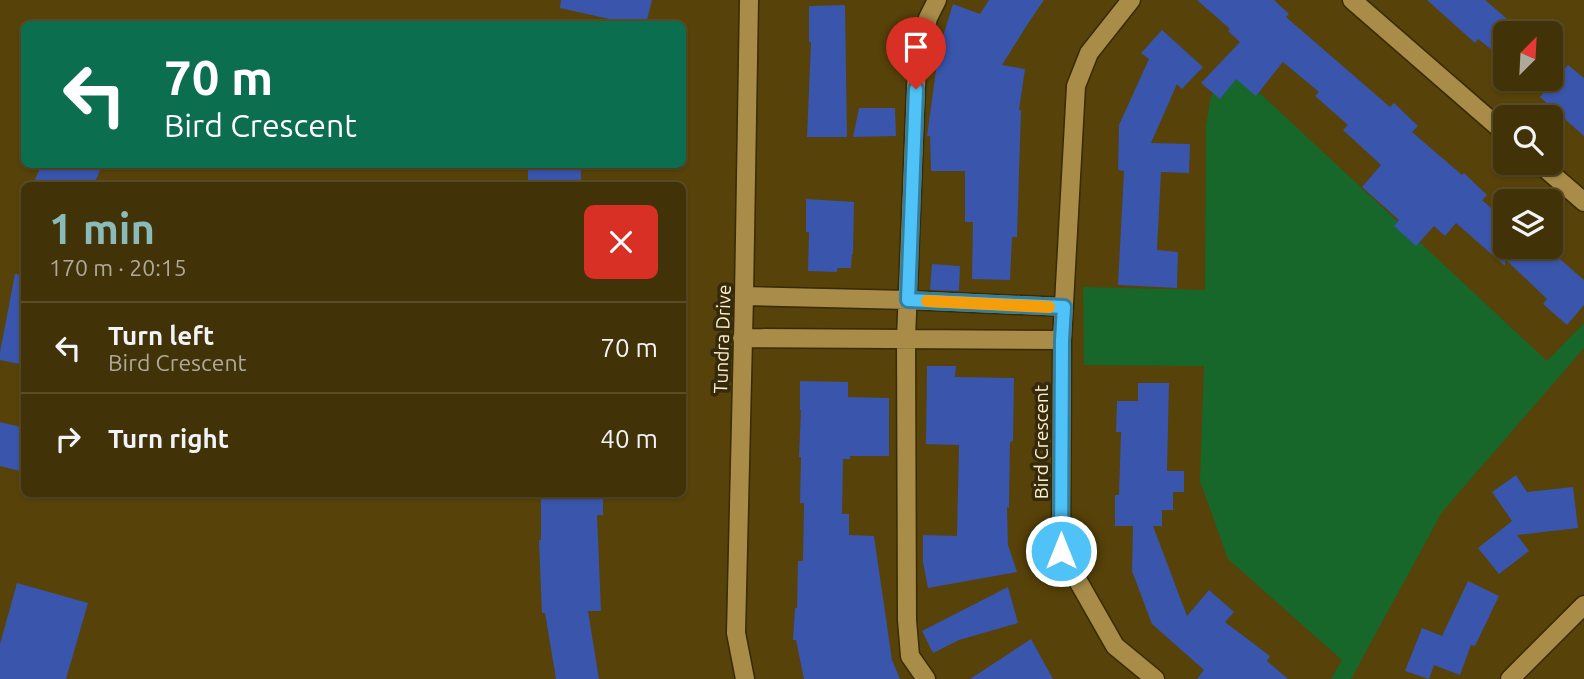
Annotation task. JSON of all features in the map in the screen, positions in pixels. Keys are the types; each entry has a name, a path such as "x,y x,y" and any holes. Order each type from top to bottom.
{"street":[{"name":"Tundra Drive","path":"745,679 736,633 749,0"},
{"path":"926,679 911,656 907,620 906,339 917,63 928,18 937,0"},
{"name":"Bird Crescent","path":"1131,0 1089,53 1076,86 1062,340 1061,551 1115,646 1155,679"},
{"path":"1352,0 1493,123"},
{"path":"1553,175 1584,202"},
{"path":"744,296 1064,307"},
{"path":"742,338 1062,340"},
{"path":"1510,679 1584,605"}],"green space":[{"path":"1233,68 1547,361 1584,323 1584,348 1442,512 1351,679 1331,679 1342,660 1228,559 1200,481 1204,366 1084,365 1083,287 1205,290 1206,126 1211,96"}],"building":[{"path":"561,0 652,0 647,21 618,21 560,8"},
{"path":"989,0 1044,0 1002,65 1025,69 1019,110 1017,237 1012,237 1010,280 972,279 973,222 965,222 965,171 931,171 930,136 927,136 935,62 953,4 980,14"},
{"path":"1197,0 1274,0 1289,14 1286,17 1390,107 1394,103 1418,126 1412,132 1487,195 1482,200 1493,210 1493,255 1456,223 1445,236 1434,226 1416,246 1394,226 1399,220 1362,187 1381,165 1343,130 1348,125 1315,96 1319,92 1283,62 1256,96 1236,79 1220,99 1201,83 1240,42 1228,31 1230,29"},
{"path":"1427,0 1485,0 1510,21 1493,21 1493,51 1478,39 1475,43"},
{"path":"845,5 847,137 807,137 811,42 809,6"},
{"path":"1162,30 1203,67 1182,89 1177,84 1151,143 1190,144 1189,173 1161,172 1157,250 1178,252 1177,288 1118,285 1124,171 1118,170 1119,125 1149,59 1141,53"},
{"path":"1568,65 1584,78 1584,136 1563,117 1563,105 1549,105 1540,97 1543,93 1541,91 1563,91 1563,66 1565,68"},
{"path":"859,108 895,108 896,136 853,137"},
{"path":"40,168 101,168 95,182 34,182"},
{"path":"528,168 581,168 581,182 528,182"},
{"path":"806,199 854,202 851,268 837,268 837,272 808,271"},
{"path":"1505,259 1560,259 1584,280 1584,305 1567,325 1543,304 1547,299"},
{"path":"932,264 960,266 959,291 930,290"},
{"path":"15,274 21,275 21,364 0,360"},
{"path":"927,366 956,366 955,377 1014,378 1013,441 1010,442 1009,508 1007,507 1008,545 1017,572 928,588 923,562 923,535 957,536 959,445 926,444"},
{"path":"800,381 848,382 848,397 889,398 889,456 850,456 850,459 843,459 842,514 849,514 849,535 874,536 892,660 900,679 804,679 796,640 793,640 798,561 803,561 804,503 800,503 799,457"},
{"path":"1138,383 1169,383 1167,471 1184,471 1184,492 1173,492 1173,510 1162,510 1162,526 1153,526 1187,616 1209,590 1234,612 1225,622 1270,656 1267,661 1288,679 1197,679 1204,670 1152,624 1132,571 1133,526 1115,526 1121,432 1116,432 1117,401 1138,401"},
{"path":"0,422 21,427 21,471 0,466"},
{"path":"1516,475 1527,492 1573,487 1578,528 1517,535 1529,551 1499,574 1478,548 1512,521 1492,492"},
{"path":"541,497 603,497 603,515 597,515 601,611 588,611 599,679 556,679 545,613 542,613"},
{"path":"1468,581 1499,596 1475,646 1471,645 1460,675 1434,665 1429,679 1405,671 1422,628 1442,636"},
{"path":"17,583 88,603 66,679 0,679 0,644"},
{"path":"1008,587 1018,623 959,640 933,653 922,631"},
{"path":"1031,639 1053,679 970,679"}],"slow traffic":[{"path":"927,301 1049,307"}],"route":[{"path":"916,89 908,300 1064,307 1061,551"}]}
